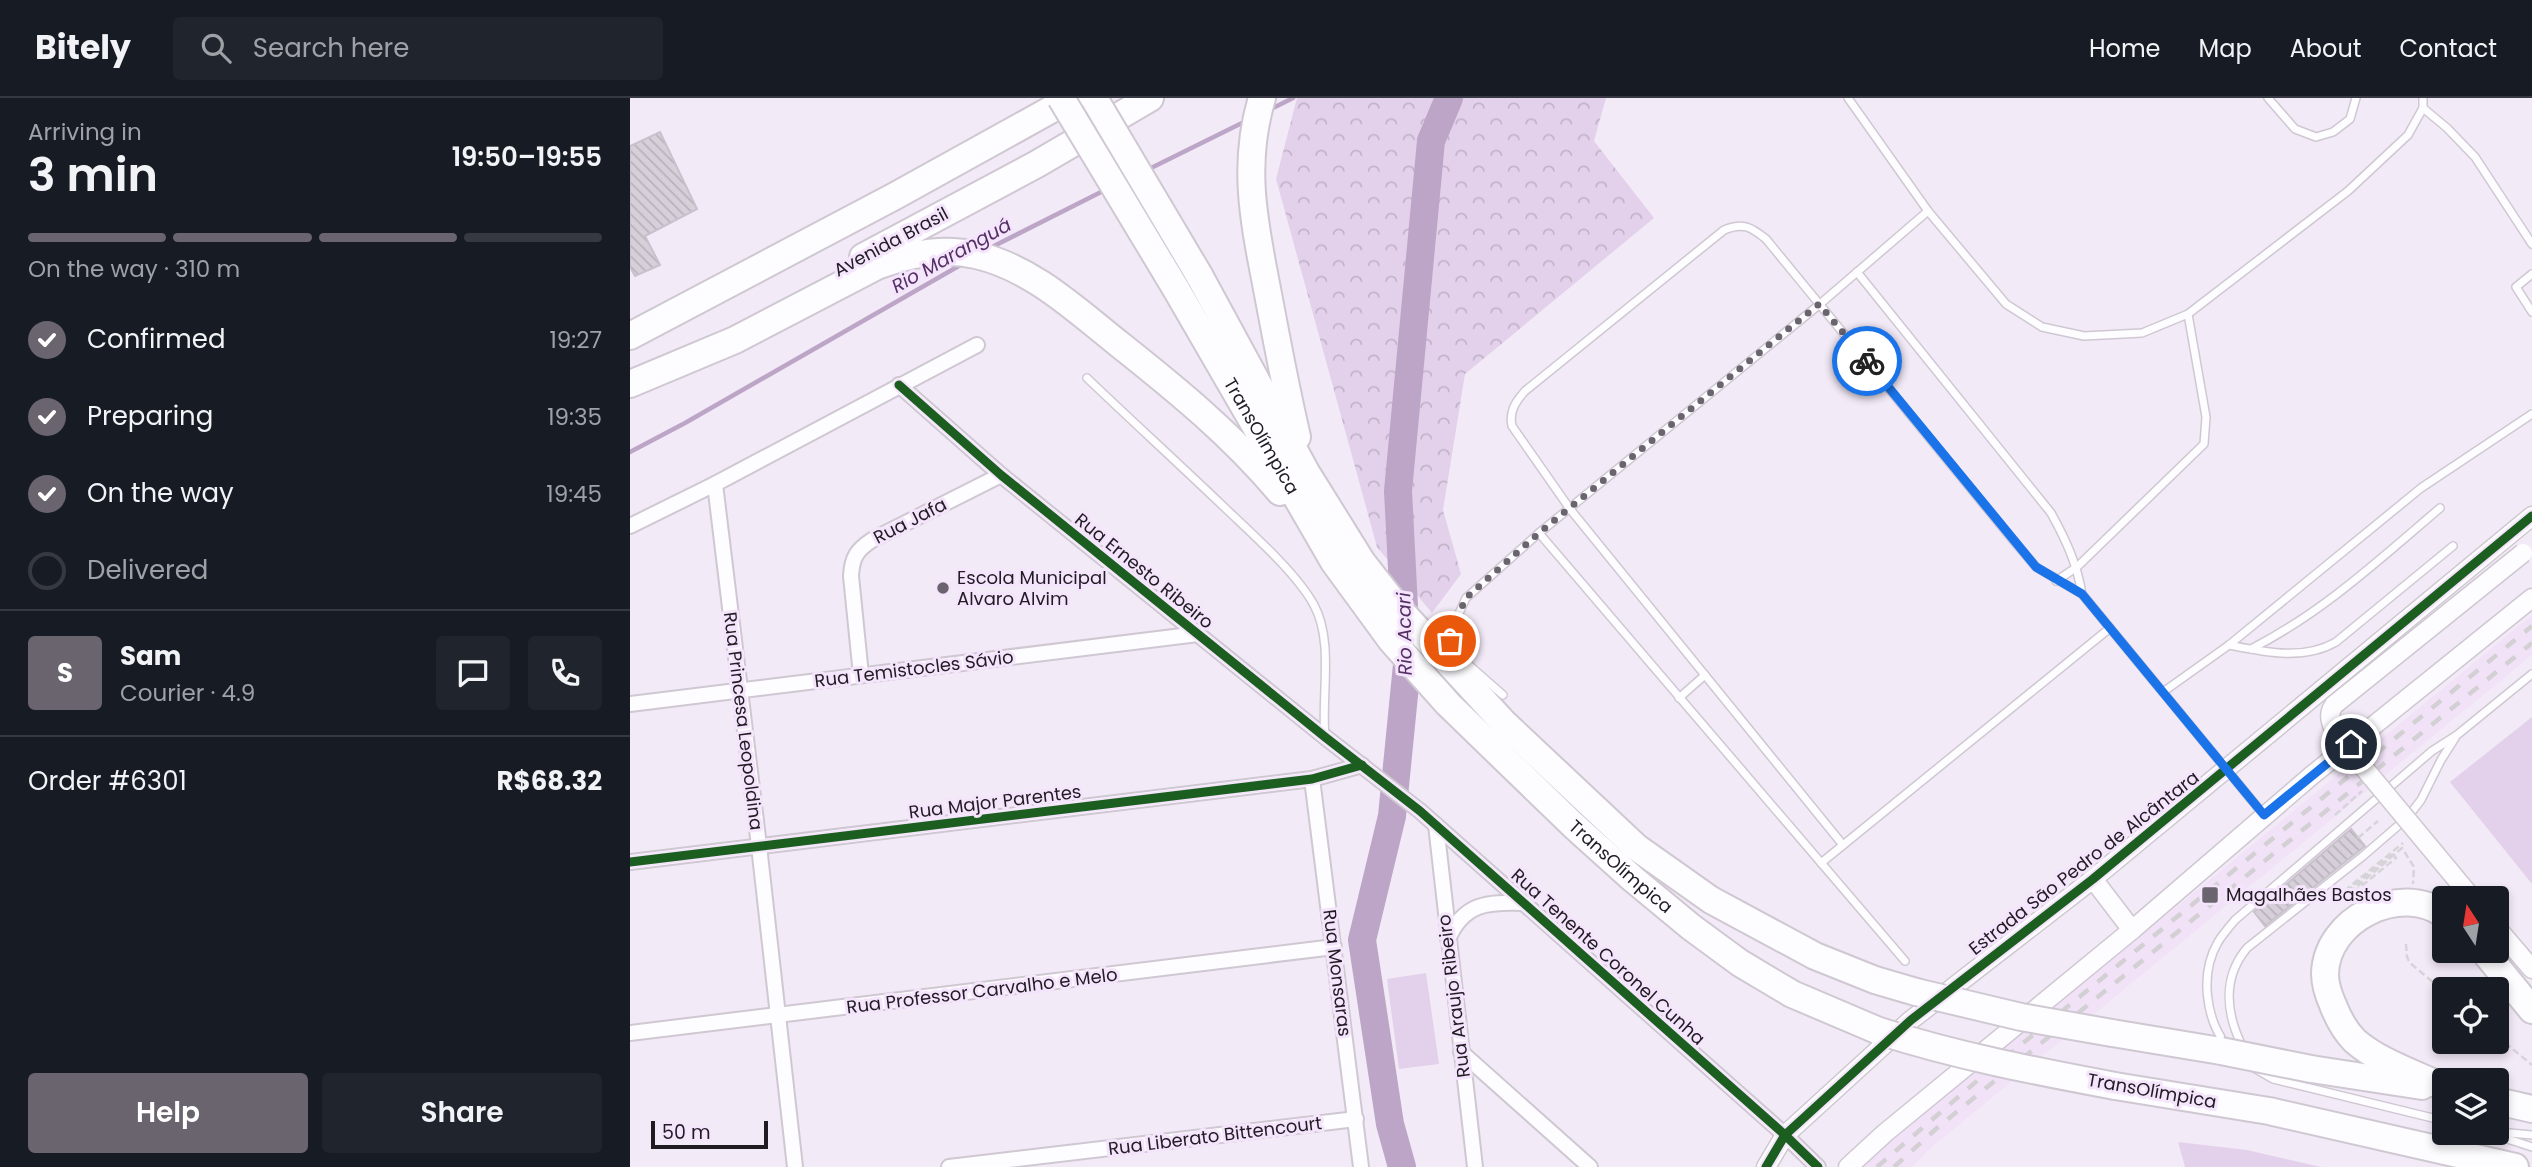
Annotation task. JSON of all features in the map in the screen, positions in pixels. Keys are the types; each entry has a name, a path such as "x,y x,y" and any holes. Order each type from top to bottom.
{"highway":[{"name":"TransOlímpica","path":"1060,98 1176,289 1336,565 1391,640 1448,704 1583,834 1633,879 1740,964 1792,994 1879,1031 1927,1046 2002,1065 2269,1111 2515,1167"},
{"path":"630,336 907,190 1072,98"},
{"name":"TransOlímpica","path":"1094,98 1199,275 1306,472 1362,562 1398,608 1504,723 1636,847 1689,885 1758,927 1815,956 1875,980 2021,1017 2311,1069 2432,1087"},
{"name":"Avenida Brasil","path":"630,383 1037,164 1150,98"},
{"path":"1262,98 1252,139 1251,200 1284,381 1306,472"},
{"path":"630,383 735,340 877,266 896,259 938,252 975,255 1004,263 1037,280 1195,405 1240,447 1297,513 1336,565"},
{"path":"2432,908 2413,902 2372,909 2348,925 2338,937 2331,950 2325,974 2329,996 2338,1019 2355,1040 2378,1056 2432,1083"},
{"path":"2508,963 2532,1010"},
{"path":"2509,1104 2532,1109"}],"street":[{"path":"630,526 977,345"},
{"name":"Rua Ernesto Ribeiro","path":"900,386 1001,475 1374,775"},
{"name":"Rua Jafa","path":"861,675 851,576 852,561 858,549 1001,475"},
{"name":"Rua Princesa Leopoldina","path":"715,484 795,1167"},
{"name":"Estrada São Pedro de Alcântara","path":"1766,1167 1785,1135 1911,1020 2093,879 2532,516"},
{"path":"2462,886 2334,733 2330,710 2527,550"},
{"path":"1848,1167 1885,1133 2132,930 2264,815 2532,598"},
{"name":"Rua Temistocles Sávio","path":"630,704 1198,634"},
{"name":"Rua Major Parentes","path":"630,862 1312,779 1362,765"},
{"name":"Rua Tenente Coronel Cunha","path":"1374,775 1436,825 1818,1167"},
{"name":"Rua Monsaras","path":"1312,779 1361,1167"},
{"name":"Rua Araujo Ribeiro","path":"1436,825 1475,1167"},
{"path":"2093,879 2132,930"},
{"path":"1448,940 1461,917 1476,907 1496,902 1522,903"},
{"name":"Rua Professor Carvalho e Melo","path":"630,1032 1334,947"},
{"path":"2510,951 2532,969"},
{"path":"1461,1052 1590,1167"},
{"name":"Rua Liberato Bittencourt","path":"949,1167 1356,1119"},
{"path":"1753,1167 1785,1135"}],"lane":[{"path":"1848,98 1928,211 2006,304 2042,327 2084,336 2141,333 2188,314 2348,191 2408,135 2423,107 2423,98"},
{"path":"2268,98 2295,129 2316,137 2333,132 2350,119 2356,98"},
{"path":"2423,107 2475,157 2532,244"},
{"path":"1503,695 1462,659 1450,641 1466,598 1539,533 1819,304 1928,211"},
{"path":"1843,845 1570,509 1512,426 1513,409 1525,391 1724,230 1737,225 1750,226 1766,239 2036,567 2082,594 2264,815"},
{"path":"1857,272 2051,513 2067,541 2077,567 2082,594"},
{"path":"2532,274 2516,287 2532,312"},
{"path":"2056,581 2077,567 2204,444 2206,417 2188,314"},
{"path":"1087,378 1255,536 1314,605 1325,645 1325,737"},
{"path":"2163,692 2229,645 2421,488 2532,414"},
{"path":"2250,649 2279,635 2320,608 2440,508"},
{"path":"1539,533 1905,961"},
{"path":"2229,645 2298,654 2323,650 2453,546"},
{"path":"1821,863 2110,628"},
{"path":"2432,1118 2273,1079 2248,1066 2229,1049 2217,1033 2207,989 2209,964 2218,942 2243,912 2432,751 2457,735 2532,674"},
{"path":"1679,698 1704,675"},
{"path":"2273,1079 2243,1048 2234,1031 2228,994 2237,960 2247,948 2407,818 2421,800 2457,735"},
{"path":"2509,1134 2532,1135"},
{"path":"2509,1139 2532,1147"}],"path":[{"path":"2335,815 2362,791"},
{"path":"2358,838 2378,821"},
{"path":"2413,889 2414,867 2402,848 2353,890 2351,888 2393,854 2396,858 2353,893 2347,888 2417,831"},
{"path":"2406,944 2410,963 2432,981"},
{"path":"2509,1046 2532,1065"}],"shaded area":[{"path":"2532,615 2532,655 1932,1147 1912,1167 1860,1167"}],"green space":[{"path":"1297,98 1606,98 1594,141 1654,218 1465,374 1443,510 1461,574 1432,613 1377,547 1276,179"},
{"path":"2532,717 2532,884 2450,782"},
{"path":"1426,973 1439,1064 1399,1069 1387,979"},
{"path":"2178,1142 2247,1150 2321,1167 2185,1167"}],"building":[{"path":"660,132 697,209 645,236 660,265 635,276 630,267 630,146"},
{"path":"2351,829 2365,846 2265,926 2254,912"}],"waterway":[{"name":"Rio Maranguá","path":"1269,110 1293,98"},
{"name":"Rio Acari","path":"1402,1167 1390,1124 1362,940 1392,816 1407,665 1398,491 1431,141 1449,98"},
{"name":"Rio Maranguá","path":"1147,170 1246,121"},
{"name":"Rio Maranguá","path":"990,248 1107,189"},
{"name":"Rio Maranguá","path":"630,452 964,263"}],"railway":[{"path":"1877,1167 1978,1080 2532,626"},
{"path":"1894,1167 1937,1128 2532,643"}],"cycle path":[{"path":"899,385 1001,475 1420,811 1818,1167"},
{"path":"1766,1167 1785,1135 1911,1020 2093,879 2532,516"},
{"path":"630,862 1312,779 1362,765"}],"way so far":[{"path":"1450,641 1466,598 1539,533 1819,304 1867,361"}],"place":[{"name":"Escola Municipal Alvaro Alvim","path":"943,588"},
{"name":"Magalhães Bastos","path":"2210,895"}],"route":[{"path":"1867,361 2036,567 2082,594 2264,815 2351,744"}]}
